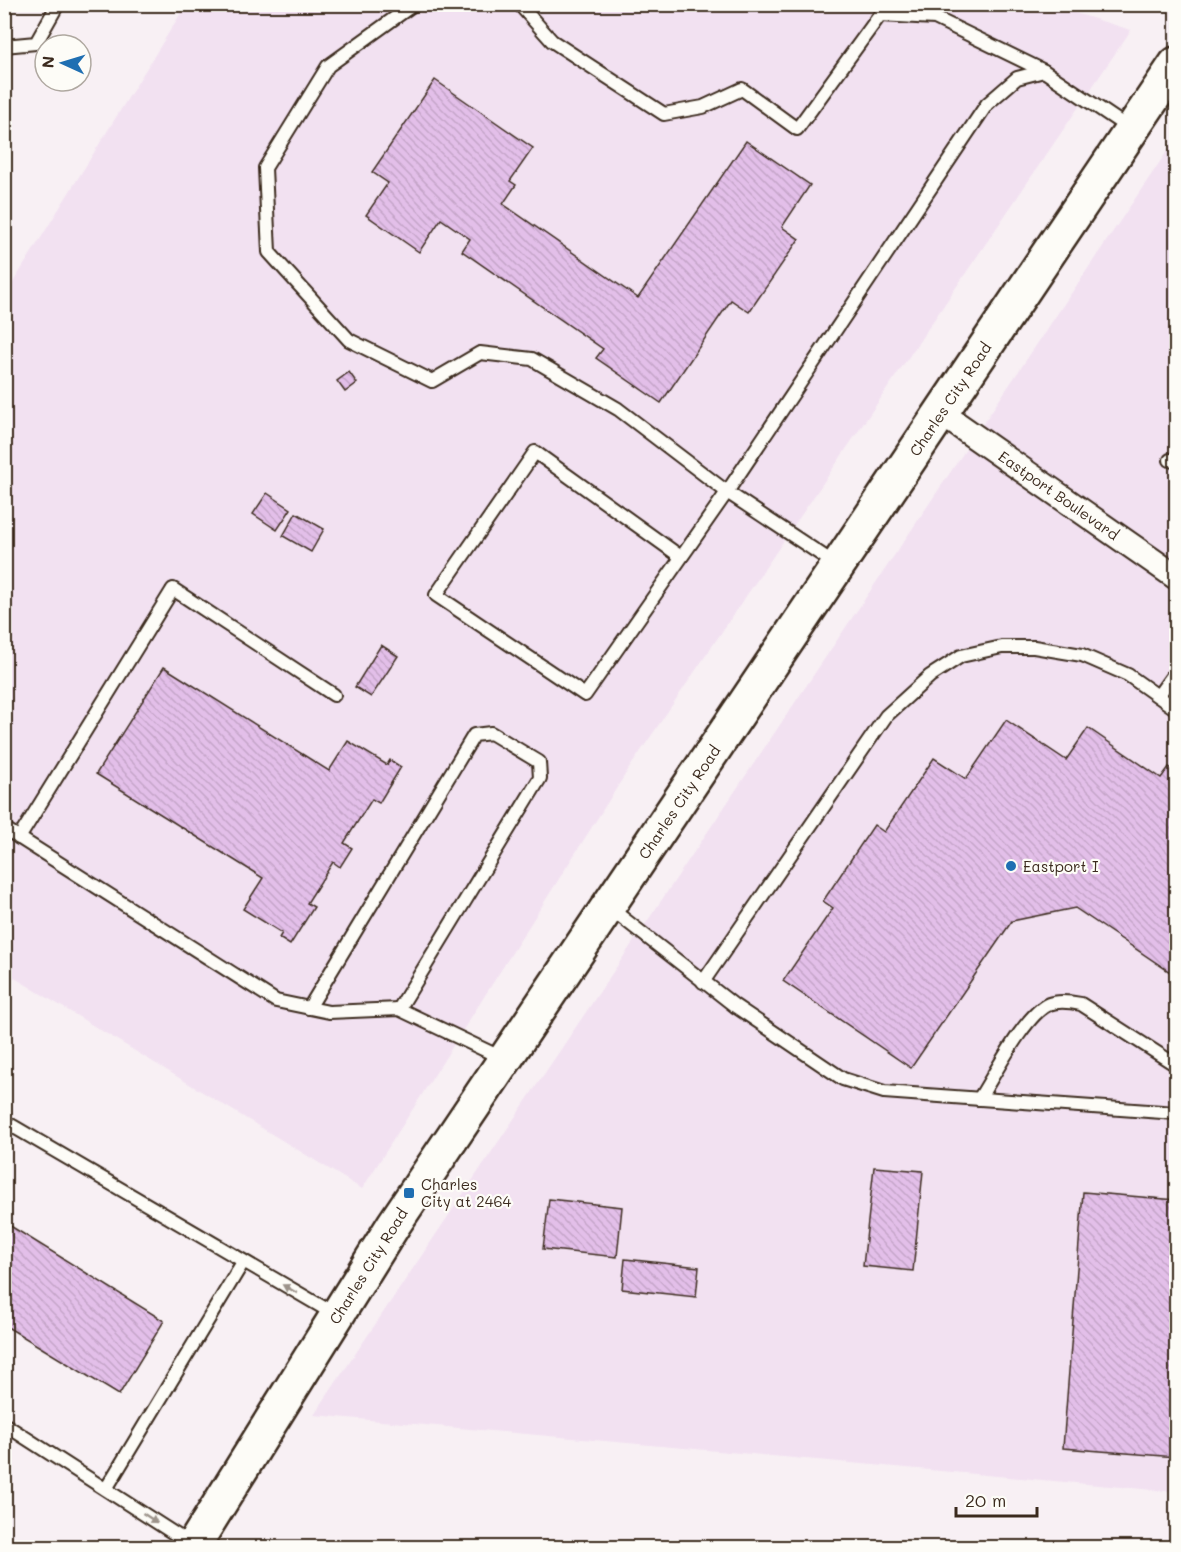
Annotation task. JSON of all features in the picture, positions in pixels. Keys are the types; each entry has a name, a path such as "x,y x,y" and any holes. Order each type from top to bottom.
{"main road":[{"name":"Charles City Road","path":"193,1547 394,1224 1176,64"}],"street":[{"name":"Eastport Boulevard","path":"941,413 1176,577"}],"lane":[{"path":"4,46 36,43 58,4"},
{"path":"414,4 328,66 265,168 269,252 350,340 432,381 480,354 532,359 618,409 727,492 838,566"},
{"path":"519,4 552,41 664,114 703,107 742,89 796,129 880,15 935,18 1044,71 1132,130"},
{"path":"681,557 535,452 436,595 585,695 727,492 987,104 1017,78 1044,71"},
{"path":"19,838 173,589 334,695"},
{"path":"704,982 886,716 930,676 961,656 1002,646 1034,647 1082,655 1128,675 1176,709"},
{"path":"1158,696 1176,671"},
{"path":"309,1008 474,735 491,733 539,762 540,778 399,1009"},
{"path":"4,828 276,1001 329,1012 399,1009 505,1059"},
{"path":"608,907 704,982 843,1079 884,1092 1176,1113"},
{"path":"979,1099 1033,1013 1050,1003 1065,1001 1081,1004 1176,1065"},
{"path":"4,1121 337,1316"},
{"path":"106,1489 243,1262"},
{"path":"4,1424 193,1547"}],"shaded area":[{"path":"1046,4 1131,30 630,767 362,1189 5,972 4,297 186,5"},
{"path":"1176,138 1176,1492 314,1415"}],"building":[{"path":"435,80 533,148 510,181 516,185 503,204 638,298 746,141 810,185 782,227 799,239 749,312 731,300 661,403 596,358 603,349 462,251 470,239 441,219 419,252 366,215 388,183 372,172"},
{"path":"349,372 357,383 345,392 337,381"},
{"path":"267,493 291,509 277,530 253,514"},
{"path":"296,513 324,529 311,552 283,536"},
{"path":"381,645 398,656 371,697 355,687"},
{"path":"164,667 329,771 348,741 387,765 390,760 401,767 379,803 372,799 344,843 352,848 340,867 333,862 307,903 314,907 290,945 279,938 282,933 243,909 263,878 96,774"},
{"name":"Eastport I","path":"1006,720 1066,760 1088,728 1161,778 1169,767 1176,772 1176,976 1075,908 1012,921 911,1068 783,981 833,908 823,901 874,825 884,832 934,758 966,779"},
{"path":"874,1167 923,1171 913,1271 863,1266"},
{"path":"1083,1192 1176,1200 1176,1457 1063,1448"},
{"path":"549,1199 622,1207 617,1257 543,1249"},
{"path":"4,1222 164,1321 119,1395 4,1325"},
{"path":"625,1259 699,1267 696,1297 622,1289"}],"place":[{"name":"Eastport I","path":"1011,866"},
{"name":"Charles City at 2464","path":"409,1193"}]}
